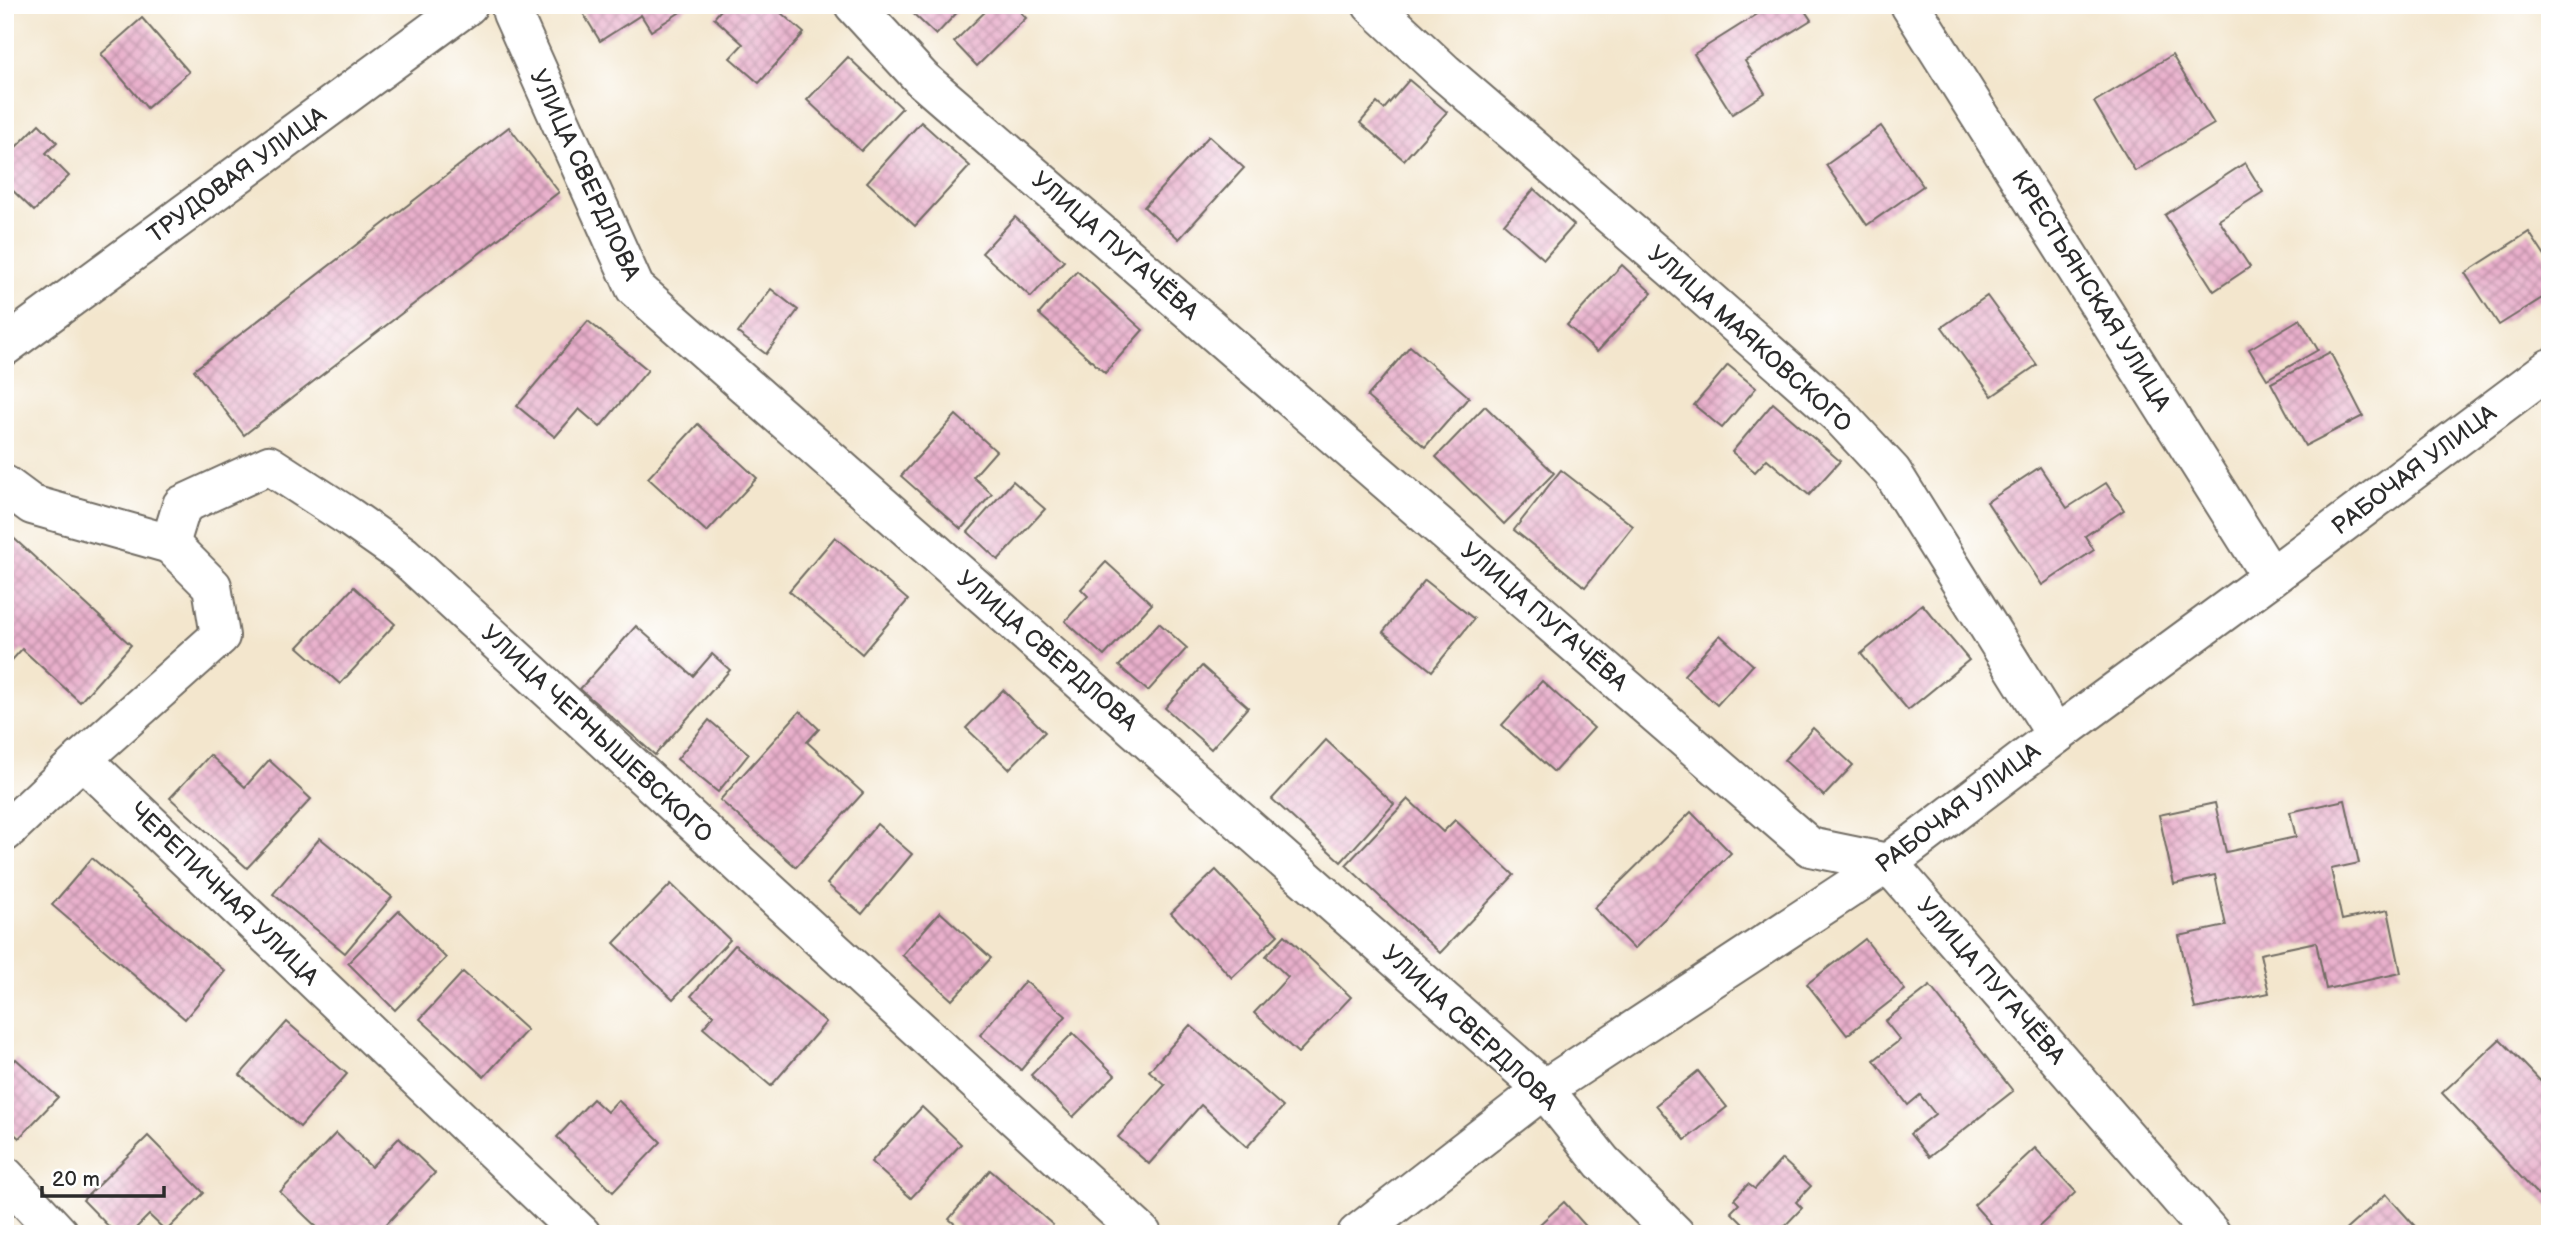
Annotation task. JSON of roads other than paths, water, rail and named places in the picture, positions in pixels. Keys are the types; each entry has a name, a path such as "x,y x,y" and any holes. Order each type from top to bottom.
{"street":[{"name":"ТРУДОВАЯ УЛИЦА","path":"5,346 468,5"},
{"name":"УЛИЦА СВЕРДЛОВА","path":"516,5 512,13 635,288 1544,1089 1602,1162 1675,1234"},
{"name":"УЛИЦА ПУГАЧЁВА","path":"854,5 922,79 1810,846 1888,863 2211,1234"},
{"name":"УЛИЦА МАЯКОВСКОГО","path":"1372,5 1445,73 1839,415 1892,471 2056,735"},
{"name":"КРЕСТЬЯНСКАЯ УЛИЦА","path":"1910,5 2271,577"},
{"name":"РАБОЧАЯ УЛИЦА","path":"1357,1234 1544,1089 1888,863 2056,735 2550,369"},
{"name":"УЛИЦА ЧЕРНЫШЕВСКОГО","path":"170,544 183,505 269,465 403,555 1142,1234"},
{"path":"5,485 32,505 170,544 212,586 220,636 5,832"},
{"name":"ЧЕРЕПИЧНАЯ УЛИЦА","path":"82,759 581,1234"},
{"path":"5,1176 60,1234"}]}
